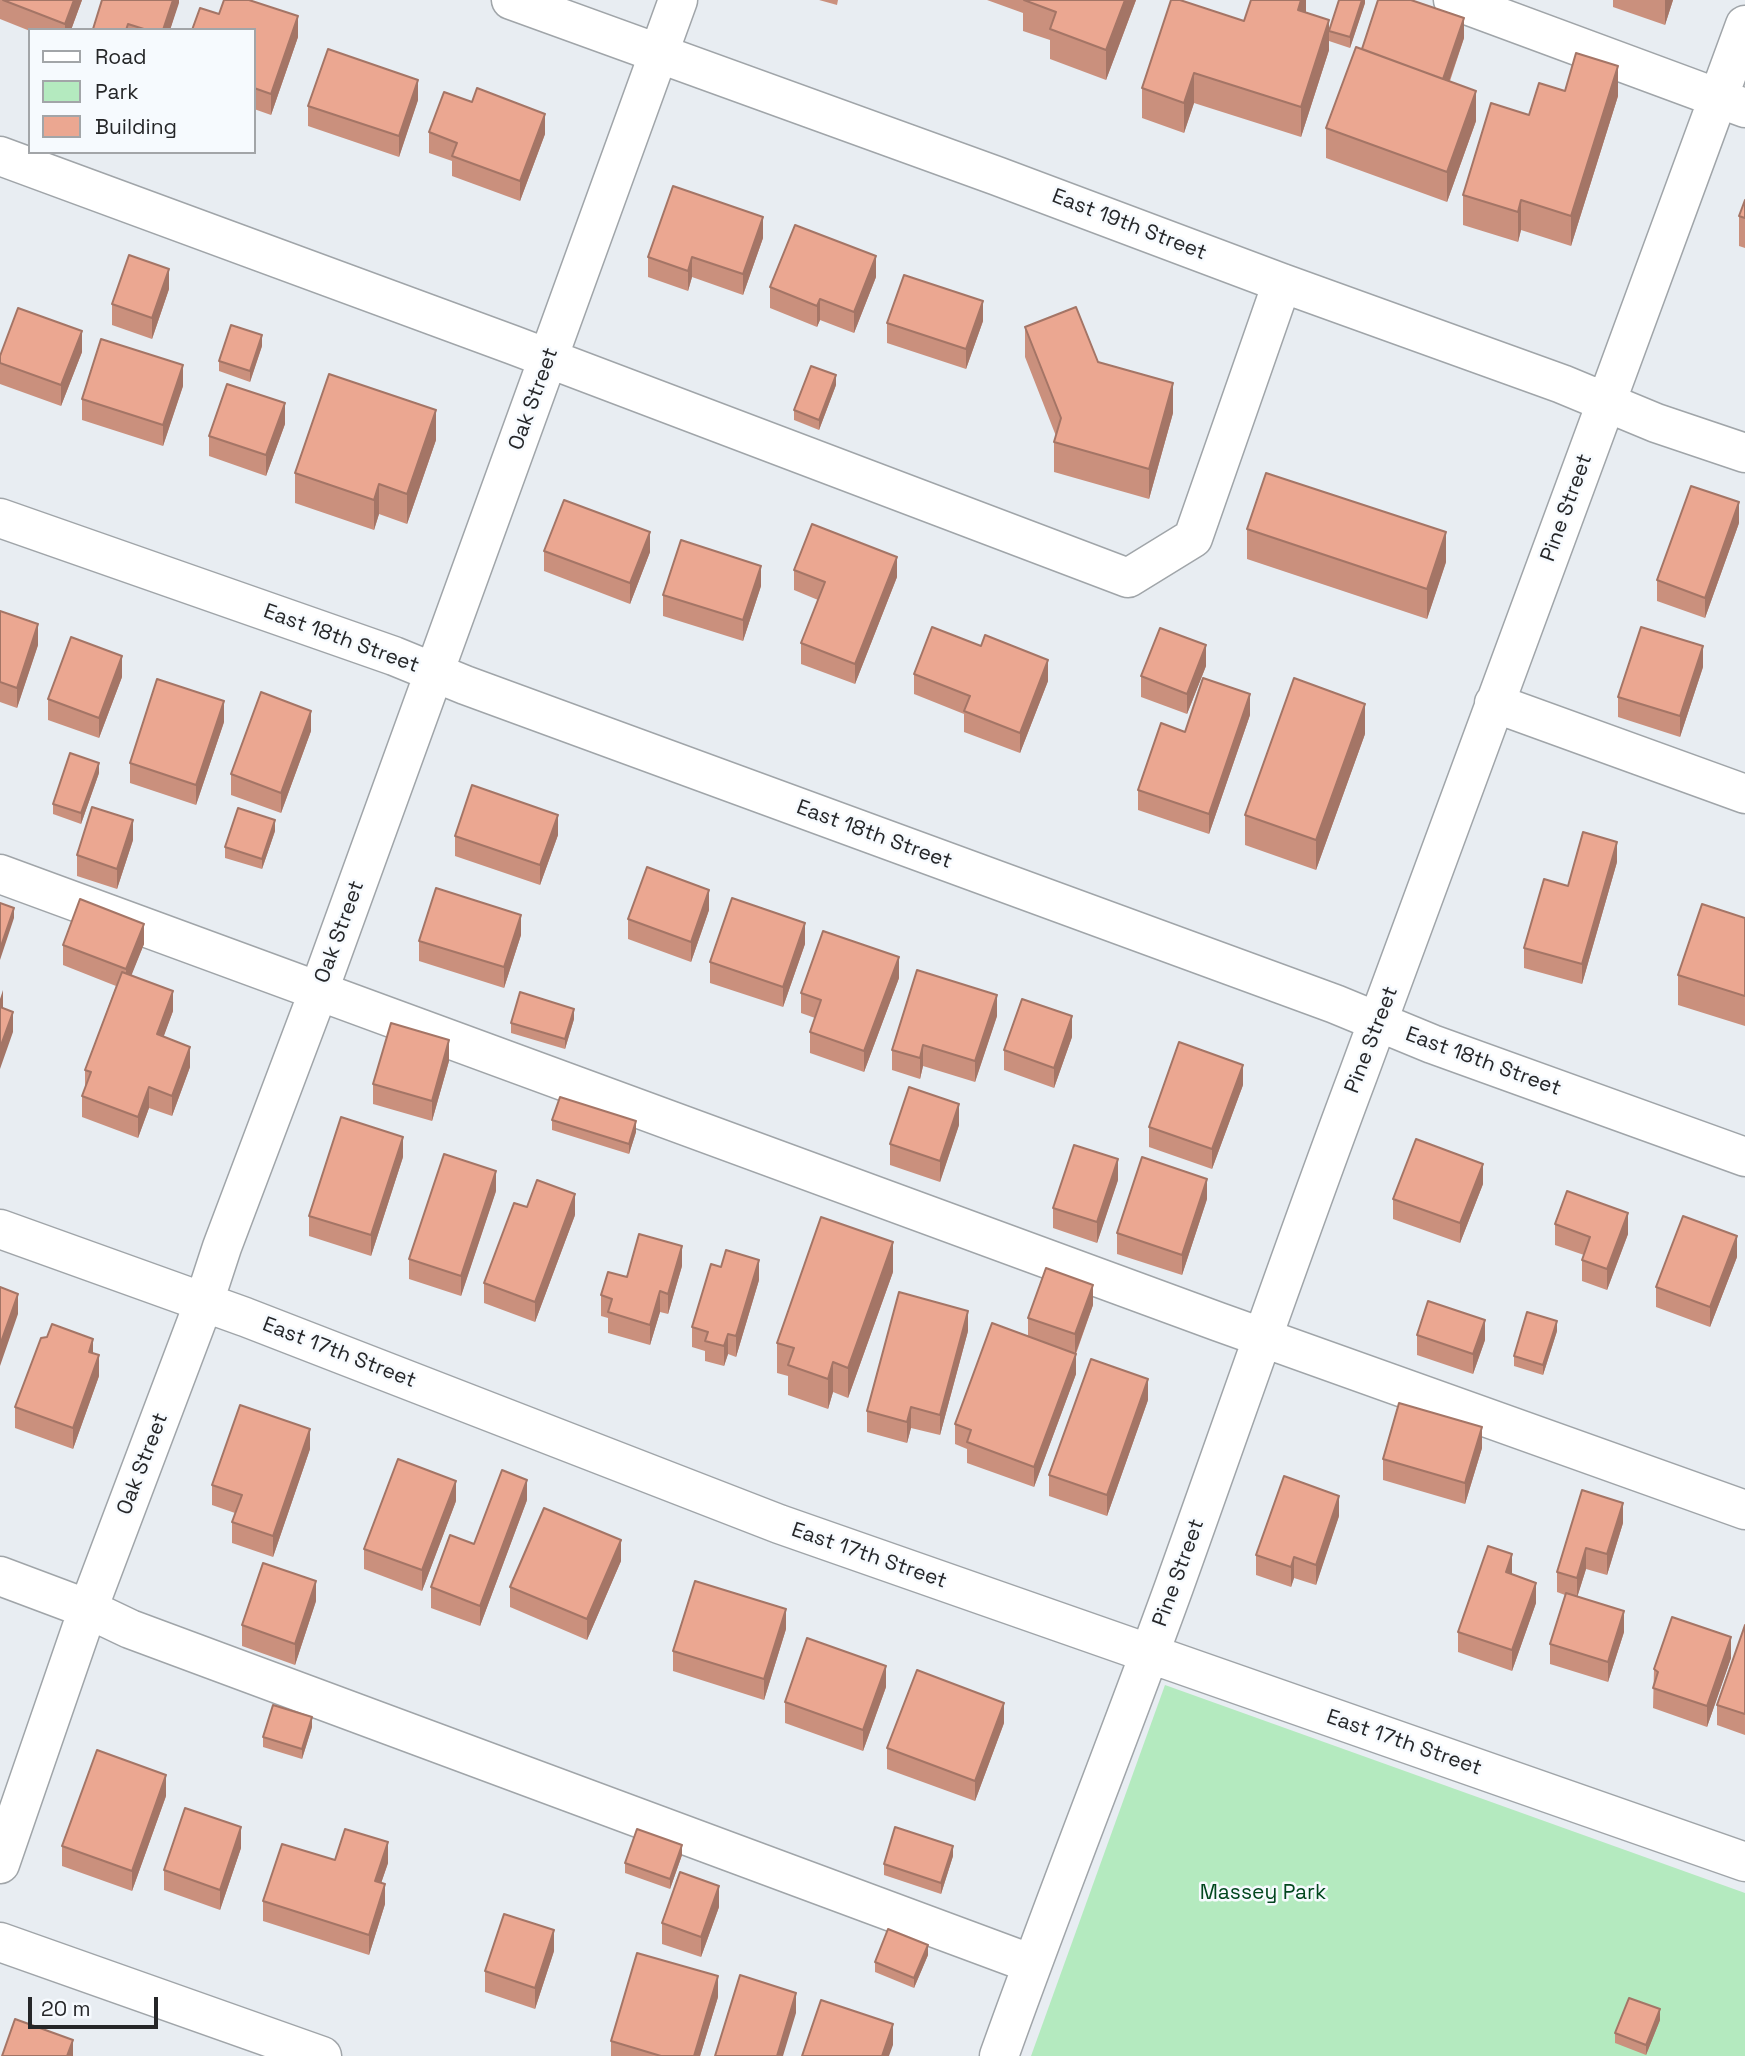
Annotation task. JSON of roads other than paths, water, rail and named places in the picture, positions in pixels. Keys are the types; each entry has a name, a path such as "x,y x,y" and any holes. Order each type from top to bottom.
{"street":[{"name":"East 19th Street","path":"512,0 1745,453"},
{"name":"Oak Street","path":"0,1864 88,1609 205,1302 222,1247 435,673 678,0"},
{"path":"1453,0 1732,103"},
{"name":"Pine Street","path":"999,2056 1150,1654 1494,704 1607,402 1732,103 1745,24"},
{"path":"0,156 549,358 1128,578 1193,538 1282,283"},
{"name":"East 18th Street","path":"0,518 394,656 1309,994 1432,1044 1745,1157"},
{"path":"1494,704 1745,794"},
{"path":"0,874 1263,1337 1745,1510"},
{"name":"East 17th Street","path":"0,1229 205,1302 779,1524 1745,1862"},
{"path":"0,1576 88,1609 143,1634 1032,1964"},
{"path":"0,1942 321,2056"}],"park label":[{"name":"Massey Park","path":"1263,1893"}]}
